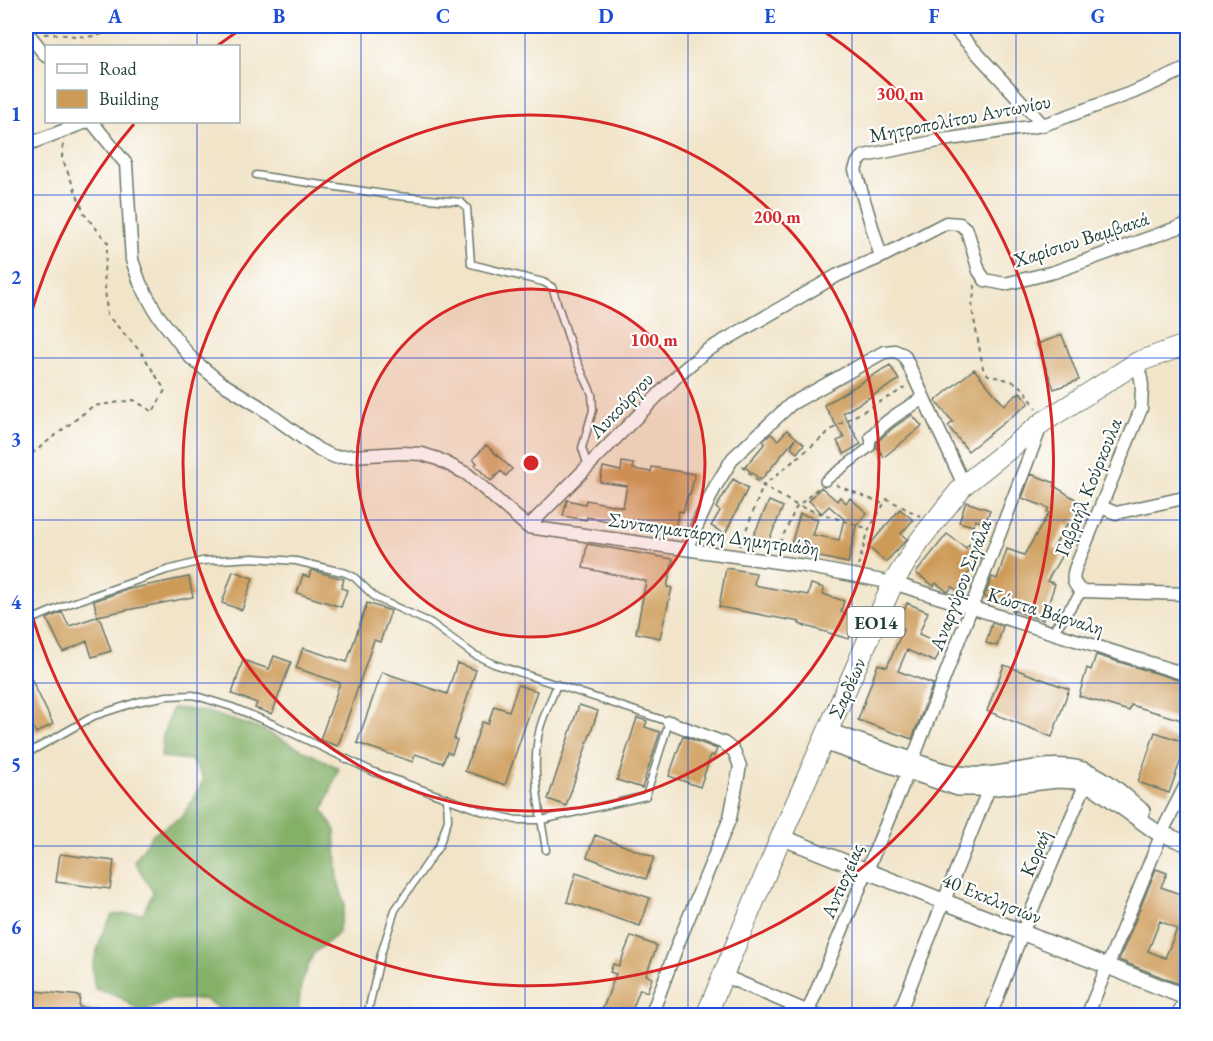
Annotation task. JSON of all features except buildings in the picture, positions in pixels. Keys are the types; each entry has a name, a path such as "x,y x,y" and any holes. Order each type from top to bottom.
{"main road":[{"name":"Σαρδέων","path":"706,1016 781,837 893,583 913,550 964,485 1043,422 1138,362 1188,344"}],"street":[{"path":"952,26 1043,125"},
{"path":"28,34 45,55"},
{"name":"Μητροπολίτου Αντωνίου","path":"881,257 856,178 855,170 858,162 864,156 943,140 1043,125 1134,92 1188,68"},
{"path":"26,146 84,123"},
{"path":"93,123 126,164 132,260 140,283 157,314 191,358 319,450 335,457 402,453 422,454 438,459 467,474 528,527"},
{"name":"Λυκούργου","path":"528,527 680,373 705,351 838,275 881,257 946,223 960,224 967,230 982,275"},
{"name":"Χαρίσιου Βαμβακά","path":"982,275 1005,284 1054,272 1188,224"},
{"path":"686,549 715,487 733,458 791,404 885,352 895,351 904,355 964,485"},
{"name":"Γαβριήλ Κούρκουλα","path":"1082,591 1074,584 1073,577 1141,409 1142,385 1138,362"},
{"path":"825,481 870,447 871,437 880,427 924,398"},
{"name":"Αναργύρου Σιγάλα","path":"910,766 1043,422"},
{"path":"1101,507 1116,513 1188,497"},
{"name":"Συνταγματάρχη Δημητριάδη","path":"528,527 771,562 893,583"},
{"name":"Κώστα Βάρναλη","path":"893,583 1188,675"},
{"path":"1052,633 1082,591 1188,594"},
{"path":"651,1016 679,941 730,819 740,766 734,751 724,743 669,722"},
{"path":"826,736 910,766 958,788 989,782 1088,778 1107,796 1143,823 1188,844"},
{"name":"Αντιοχείας","path":"811,1014 910,766"},
{"name":"Κοραή","path":"990,1016 1022,933 1088,778"},
{"path":"1087,1016 1163,831 1188,781"},
{"path":"898,1016 945,902 989,782"},
{"path":"1163,831 1188,834"},
{"name":"40 Εκκλησιών","path":"781,837 1187,998"},
{"path":"722,975 811,1014"},
{"path":"1179,1016 1187,998"}],"lane":[{"path":"256,175 397,196 461,202 467,208 471,264 552,286 573,352 592,394 593,410 582,448 588,466"},
{"path":"26,622 66,605 167,570 202,561 253,558 296,561 354,577 376,598 431,622 473,654 494,664 669,722 646,796 542,820 516,820 484,812 374,772 253,716 193,695 167,696 137,702 94,716 26,754"},
{"path":"546,850 537,785 537,753 540,728 557,684"},
{"path":"367,1016 381,954 395,910 439,846 448,820 447,798"}],"path":[{"path":"28,34 101,36 111,30 111,26"},
{"path":"26,461 34,452 93,406 134,400 153,412 165,390 141,352 107,315 104,271 108,243 85,215 62,158 64,141"},
{"path":"982,275 973,292 972,308 983,368 988,375 1011,380 1022,386 1029,394 1043,422"},
{"path":"736,557 763,486 835,427 917,382"},
{"path":"733,458 763,486 798,506 869,529"},
{"path":"771,562 798,506 825,481 883,504"},
{"path":"856,576 869,529 887,499 933,523"}],"green space":[{"path":"172,708 204,711 261,729 339,768 323,810 335,830 338,881 345,905 337,935 313,954 301,985 298,1015 221,1015 222,1011 204,999 171,1000 142,1013 118,996 95,989 92,968 101,937 112,915 143,913 153,892 134,861 153,834 183,816 204,779 191,760 161,757 163,735"}]}
